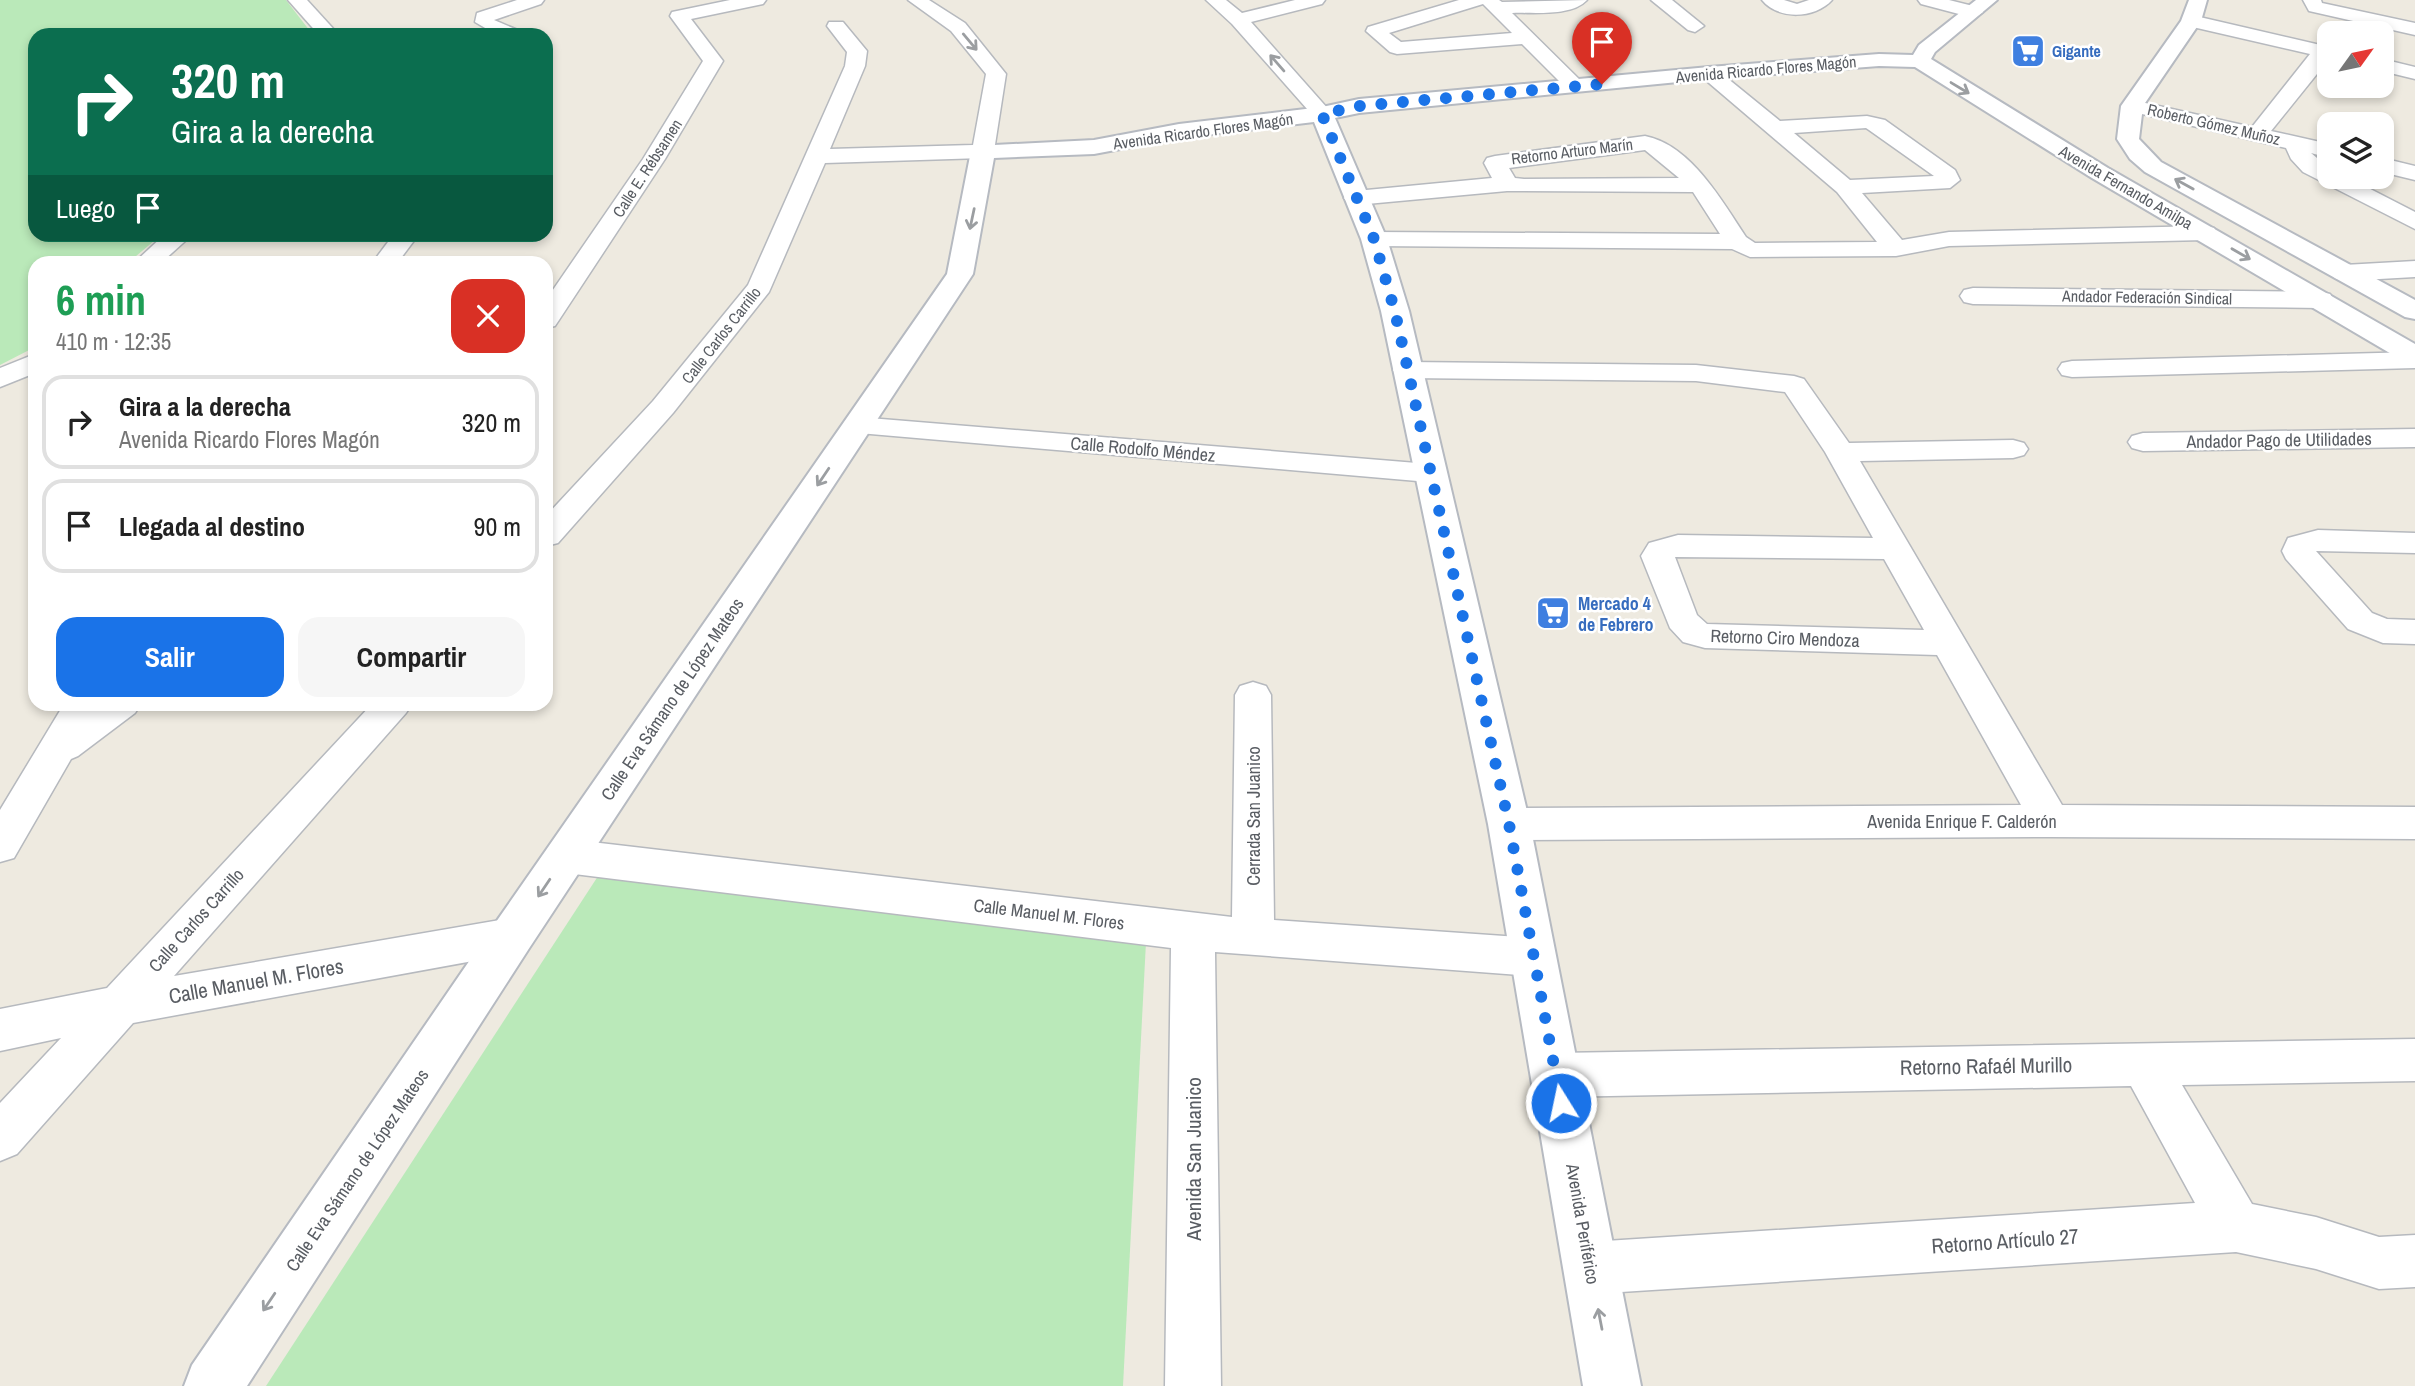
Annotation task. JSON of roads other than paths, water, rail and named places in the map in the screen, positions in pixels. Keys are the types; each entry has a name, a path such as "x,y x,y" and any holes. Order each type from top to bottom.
{"street":[{"path":"297,0 323,28"},
{"path":"497,28 484,22 484,17 535,0"},
{"name":"Calle E. Rébsamen","path":"553,310 654,159 713,61 679,16 757,0"},
{"name":"Calle Eva Sámano de López Mateos","path":"213,1386 512,936 960,274 978,193 996,74 958,27 917,0"},
{"name":"Avenida Periférico","path":"1215,0 1239,20 1322,114 1374,239 1395,312 1509,824 1612,1386"},
{"path":"1239,20 1316,0"},
{"path":"1478,0 1375,32 1397,48 1525,38"},
{"path":"1493,4 1559,6 1578,0"},
{"path":"1660,0 1695,26"},
{"path":"1771,0 1796,11 1823,0"},
{"path":"1927,0 1981,6"},
{"path":"2312,0 2315,7 2415,29"},
{"path":"1493,4 1576,87"},
{"path":"1920,61 1926,48 1981,6"},
{"path":"2033,132 2073,142 2099,143 2128,139 2132,106 2195,11 2317,49"},
{"name":"Calle Carlos Carrillo","path":"553,528 663,407 760,287 819,156 856,58 857,51 836,26"},
{"path":"2398,69 2415,41"},
{"name":"Avenida Ricardo Flores Magón","path":"819,156 1094,147 1179,131 1322,114 1359,106 1709,73 1879,60 1920,61"},
{"name":"Avenida Fernando Amilpa","path":"1920,61 2100,173 2321,300 2415,358"},
{"path":"2258,134 2317,63"},
{"path":"1709,73 1845,187 1896,249"},
{"name":"Roberto Gómez Muñoz","path":"2132,106 2317,149"},
{"path":"1775,128 1867,122 1887,132 1947,175 1949,180 1942,183 1845,187"},
{"name":"Avenida Fernando Amilpa","path":"2128,139 2138,154 2153,166 2415,311"},
{"name":"Retorno Arturo Marín","path":"1507,184 1495,163 1634,142 1656,145 1700,185 1737,242"},
{"name":"Roberto Gómez Muñoz","path":"2295,143 2299,154 2312,167 2415,222"},
{"path":"2100,173 2103,164 2118,160 2153,166"},
{"path":"2394,167 2415,173"},
{"name":"Retorno Arturo Marín","path":"1356,198 1507,184 1700,185"},
{"path":"1374,239 1737,242 1750,250 1896,249 1949,239 2205,233"},
{"path":"154,256 171,242"},
{"path":"390,256 401,242"},
{"path":"2344,273 2415,269"},
{"name":"Andador Federación Sindical","path":"1973,296 2321,300"},
{"path":"2072,369 2415,358"},
{"path":"1,388 28,367"},
{"path":"1407,370 1696,373 1794,385 1840,452 2050,821"},
{"name":"Calle Rodolfo Méndez","path":"857,426 1429,473"},
{"name":"Andador Pago de Utilidades","path":"2143,442 2415,438"},
{"path":"1840,452 2013,449"},
{"path":"2415,543 2318,540 2300,545 2298,551 2360,621 2383,631 2415,632"},
{"name":"Retorno Ciro Mendoza","path":"1894,549 1678,545 1661,551 1658,556 1682,620 1695,633 1705,636 1950,643"},
{"name":"Cerrada San Juanico","path":"1253,695 1253,936"},
{"path":"0,846 79,711"},
{"path":"53,755 113,711"},
{"name":"Calle Carlos Carrillo","path":"0,1138 387,711"},
{"name":"Avenida Enrique F. Calderón","path":"1509,824 2050,821 2415,823"},
{"name":"Calle Manuel M. Flores","path":"566,856 1193,932 1534,957"},
{"name":"Avenida San Juanico","path":"1193,932 1193,1386"},
{"name":"Calle Manuel M. Flores","path":"0,1030 118,1006 512,936"},
{"name":"Retorno Rafaél Murillo","path":"1557,1076 2415,1060"},
{"path":"2143,1063 2236,1226"},
{"name":"Retorno Artículo 27","path":"1590,1268 2236,1226 2316,1243 2379,1263 2415,1261"}],"place":[{"name":"Gigante","path":"2028,51"},
{"name":"Mercado 4 de Febrero","path":"1553,613"}]}
